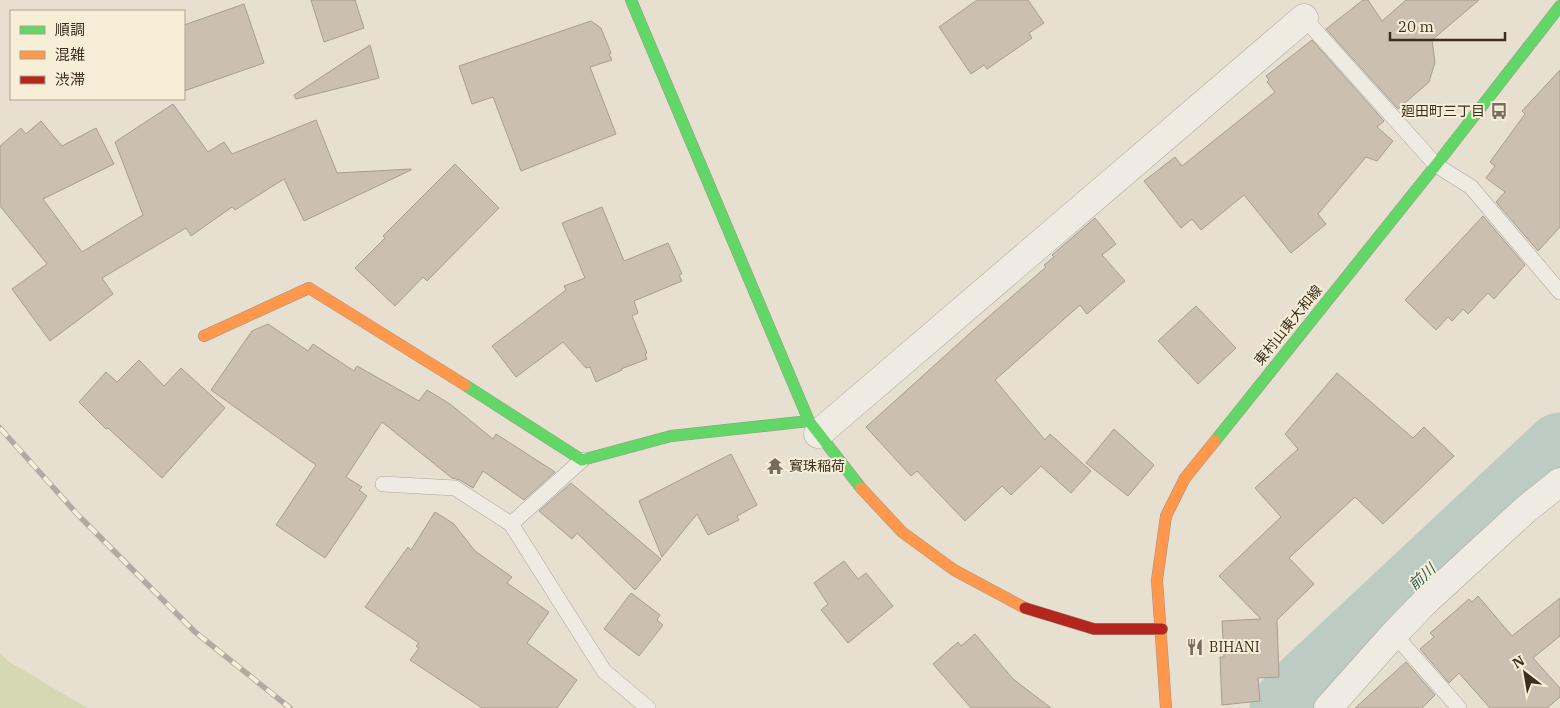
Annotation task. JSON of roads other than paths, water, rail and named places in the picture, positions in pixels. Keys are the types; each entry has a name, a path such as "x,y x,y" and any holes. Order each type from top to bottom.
{"street":[{"path":"631,0 782,360 814,427 855,482 902,532 954,570 1028,609 1094,628 1162,629"},
{"name":"東村山東大和線","path":"1166,708 1162,629 1157,580 1166,516 1185,478 1436,165 1560,6"},
{"path":"204,336 309,288 505,409 582,460 671,436 814,427 1304,18"},
{"path":"1328,708 1428,599 1525,510 1560,482"}],"lane":[{"path":"1304,18 1436,165 1471,186 1560,292"},
{"path":"512,524 582,460"},
{"path":"383,484 455,488 512,524 604,671 648,708"},
{"path":"1394,634 1459,708"}],"waterway":[{"name":"前川","path":"1284,708 1298,692 1560,447"}],"railway":[{"path":"0,428 78,515 195,632 290,708"}],"place":[{"name":"廻田町三丁目","path":"1499,111"},
{"name":"寳珠稲荷","path":"775,466"},
{"name":"BIHANI","path":"1195,647"}]}
